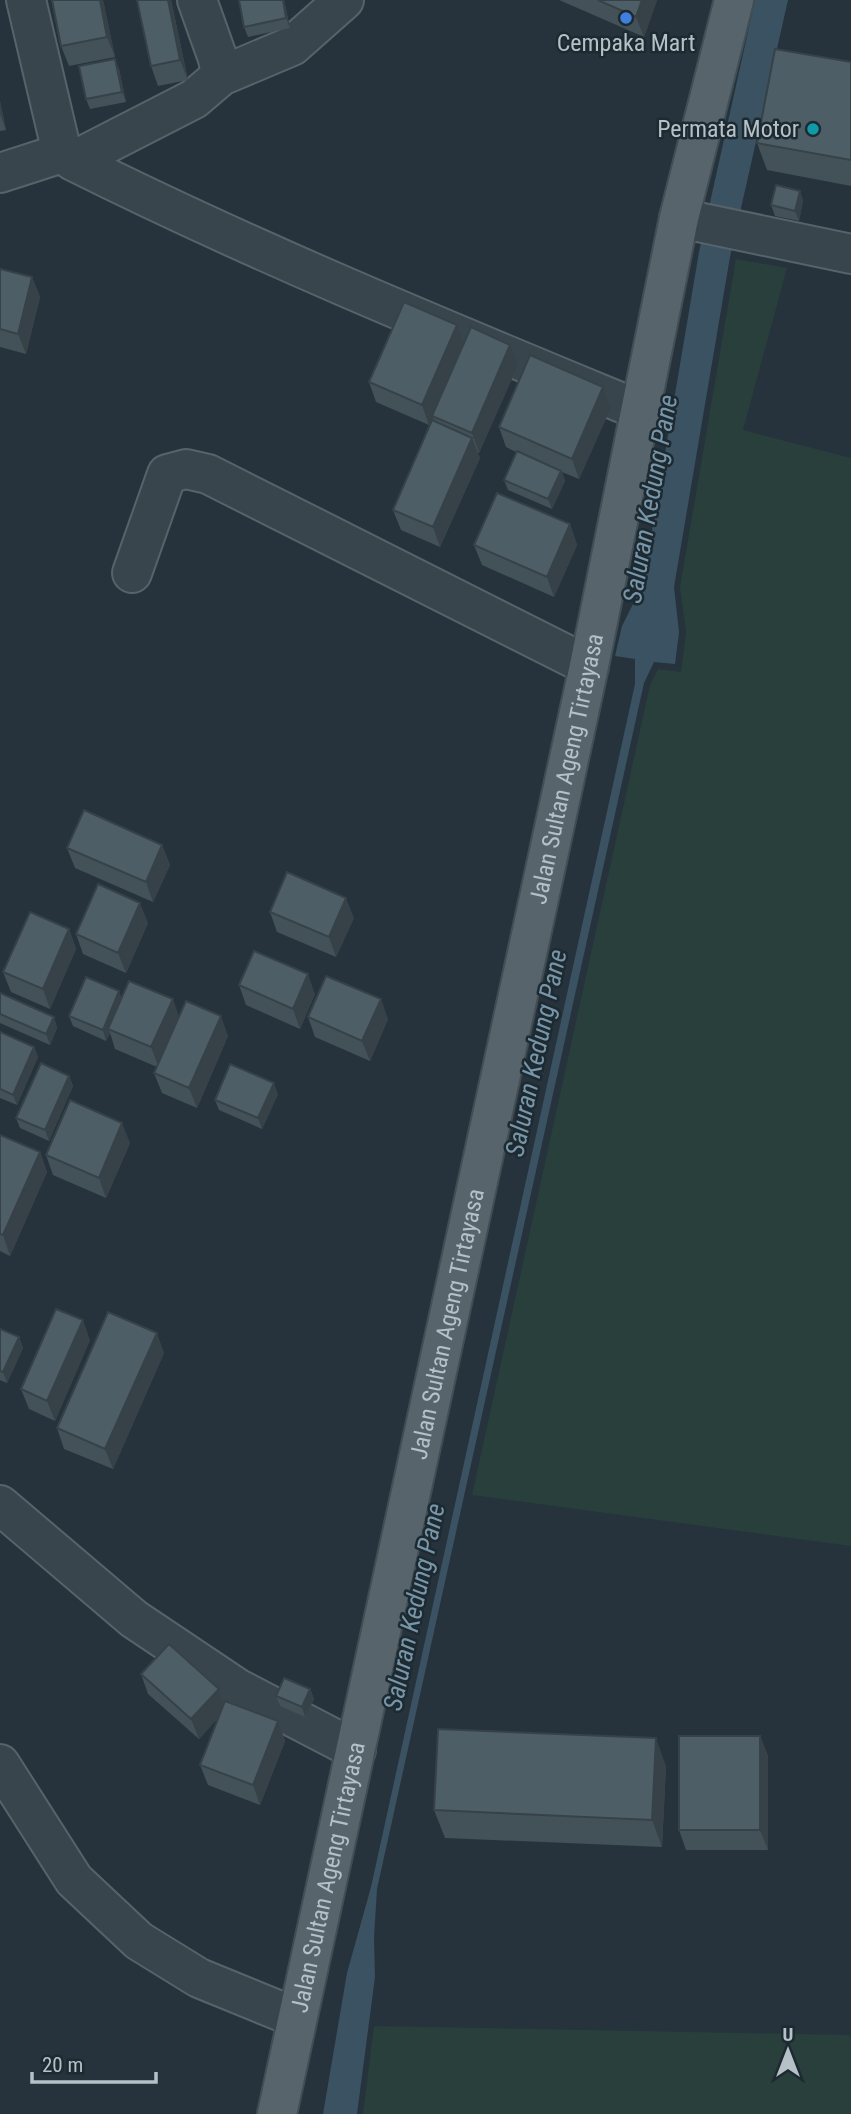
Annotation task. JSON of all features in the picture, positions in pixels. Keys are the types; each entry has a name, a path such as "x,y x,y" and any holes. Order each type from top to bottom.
{"main road":[{"name":"Jalan Sultan Ageng Tirtayasa","path":"277,2114 589,667 639,410 691,220 734,0"}],"street":[{"path":"26,0 67,157 155,202 365,297 639,410"},
{"path":"197,0 218,59 221,76"},
{"path":"0,173 67,157 194,99 221,76 292,46 344,0"},
{"path":"691,220 851,254"},
{"path":"132,573 167,474 186,470 208,474 589,667"},
{"path":"0,1505 134,1619 237,1688 356,1750"},
{"path":"0,1764 74,1880 139,1941 199,1978 297,2018"}],"green space":[{"path":"736,259 787,268 743,430 851,458 851,1546 472,1495 650,685 658,669 681,672 686,632 680,587"},
{"path":"374,2026 849,2035 851,2114 363,2114"}],"water":[{"path":"755,0 788,0 730,257 674,587 679,632 675,664 654,662 644,683 377,1889 375,1977 357,2114 323,2114 347,1973 371,1887 635,684 635,659 615,656 622,626 643,584 699,252"}],"building":[{"path":"52,0 100,0 107,37 61,46"},
{"path":"137,0 168,0 180,60 151,66"},
{"path":"239,0 283,0 286,18 244,27"},
{"path":"598,0 642,0 636,17"},
{"name":"Permata Motor","path":"775,49 851,62 851,160 757,143"},
{"path":"115,59 122,92 86,99 79,66"},
{"path":"776,185 800,191 795,211 771,205"},
{"path":"0,269 32,277 18,334 0,329"},
{"path":"404,302 457,325 422,405 369,382"},
{"path":"471,327 510,345 472,433 432,416"},
{"path":"530,355 603,387 572,459 499,427"},
{"path":"432,420 472,438 433,527 393,510"},
{"path":"517,451 561,471 548,499 504,480"},
{"path":"497,493 570,524 547,577 474,545"},
{"path":"84,810 162,845 146,882 67,848"},
{"path":"287,872 346,898 329,937 270,912"},
{"path":"98,884 140,903 118,953 76,934"},
{"path":"30,912 69,929 43,989 3,972"},
{"path":"254,951 308,974 293,1009 239,985"},
{"path":"326,976 381,999 362,1041 308,1017"},
{"path":"86,977 119,991 103,1030 69,1016"},
{"path":"129,981 173,999 151,1047 108,1029"},
{"path":"0,993 54,1017 46,1034 0,1014"},
{"path":"186,1001 221,1016 189,1088 154,1073"},
{"path":"0,1032 34,1047 13,1095 0,1089"},
{"path":"41,1063 69,1076 45,1130 16,1118"},
{"path":"230,1064 274,1083 258,1118 215,1100"},
{"path":"70,1100 122,1123 99,1178 46,1155"},
{"path":"0,1135 40,1152 3,1235 0,1234"},
{"path":"56,1309 83,1320 47,1401 21,1389"},
{"path":"108,1312 157,1333 105,1449 57,1428"},
{"path":"0,1329 19,1337 3,1372 0,1371"},
{"path":"169,1644 219,1689 191,1719 141,1674"},
{"path":"284,1678 310,1689 302,1707 276,1696"},
{"path":"225,1701 278,1721 253,1785 200,1765"},
{"path":"438,1729 656,1738 652,1820 434,1810"},
{"path":"679,1736 760,1736 760,1830 679,1830"}],"place":[{"name":"Cempaka Mart","path":"626,18"},
{"name":"Permata Motor","path":"813,129"}],"water label":[{"name":"Saluran Kedung Pane","path":"650,499"},
{"name":"Saluran Kedung Pane","path":"536,1053"},
{"name":"Saluran Kedung Pane","path":"414,1607"}]}
